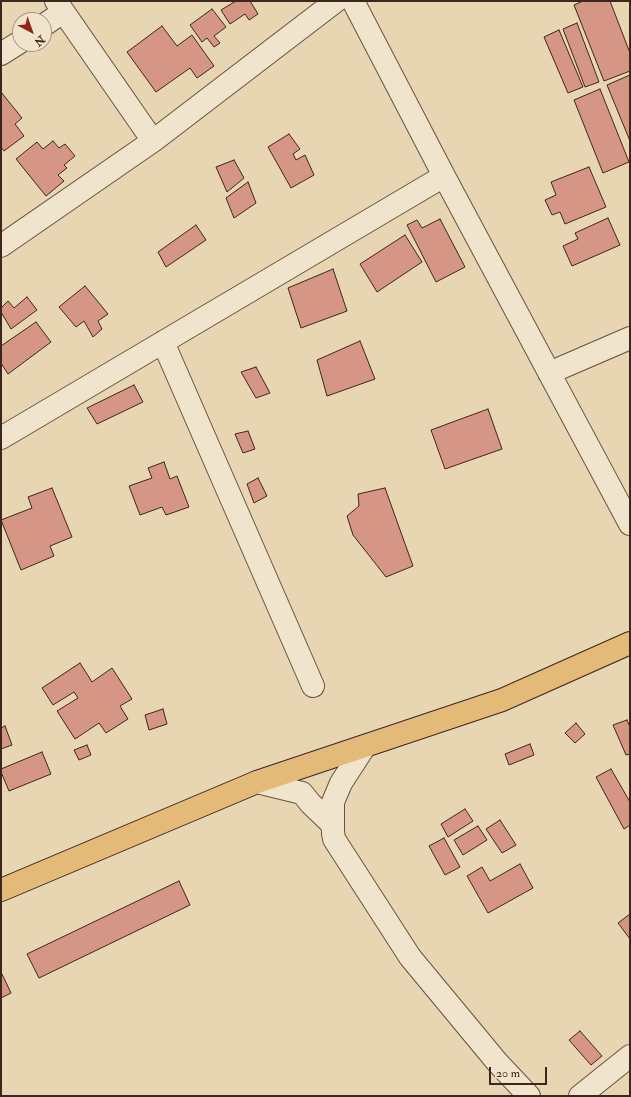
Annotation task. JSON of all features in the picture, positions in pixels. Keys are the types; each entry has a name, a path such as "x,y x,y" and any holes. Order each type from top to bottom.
{"main road":[{"path":"1,890 257,782 502,700 630,643"}],"street":[{"path":"1,246 354,3 444,176 630,524"},
{"path":"52,16 60,7 153,141"},
{"path":"1,54 12,47"},
{"path":"1,438 444,176"},
{"path":"549,373 630,338"},
{"path":"163,342 313,686"},
{"path":"334,839 333,802 341,783 365,746"},
{"path":"257,782 302,792 311,804 332,824 334,839 410,957 497,1062 529,1096"},
{"path":"580,1096 630,1056"}],"building":[{"path":"236,1 250,1 258,14 249,20 245,14 230,24 221,10"},
{"path":"583,1 610,1 630,53 630,71 604,81 574,5"},
{"path":"212,9 226,27 214,36 220,43 214,47 207,38 202,42 190,25"},
{"path":"577,23 599,82 585,87 563,29"},
{"path":"162,26 177,46 192,35 214,66 197,78 190,68 156,92 127,52"},
{"path":"559,30 583,87 568,93 544,37"},
{"path":"630,75 630,141 607,85"},
{"path":"600,89 629,162 603,173 574,100"},
{"path":"1,92 22,118 15,124 24,136 4,151 1,147"},
{"path":"289,134 300,149 293,154 296,160 305,155 314,175 291,188 268,147"},
{"path":"53,141 59,148 65,144 75,156 64,165 67,168 58,175 64,181 46,196 16,159 37,142 43,149"},
{"path":"234,160 244,178 227,192 216,167"},
{"path":"589,167 606,207 565,224 560,212 552,215 545,200 556,195 551,182"},
{"path":"248,182 256,203 234,218 226,198"},
{"path":"608,218 620,245 572,266 563,246 578,239 575,233"},
{"path":"440,219 465,267 436,282 407,225 417,220 422,228"},
{"path":"196,225 206,240 166,267 158,252"},
{"path":"405,235 422,262 377,292 360,264"},
{"path":"333,269 347,311 301,328 288,288"},
{"path":"85,286 108,314 98,321 102,329 93,337 84,321 76,327 59,307"},
{"path":"27,297 37,310 11,329 1,312 1,308 8,301 14,308"},
{"path":"36,322 51,342 8,374 1,363 1,346"},
{"path":"360,341 375,379 327,396 317,360"},
{"path":"256,367 270,393 256,398 241,372"},
{"path":"134,385 143,402 97,424 87,408"},
{"path":"488,409 502,449 445,469 431,430"},
{"path":"248,431 255,449 243,453 235,434"},
{"path":"164,462 170,479 177,476 189,507 166,515 162,507 140,515 129,486 152,478 148,468"},
{"path":"258,478 267,496 254,503 247,484"},
{"path":"52,488 72,537 50,546 54,556 21,570 1,520 32,508 28,497"},
{"path":"385,488 413,566 386,577 353,535 347,516 359,506 358,494"},
{"path":"80,663 92,682 112,668 132,699 120,706 128,719 106,733 99,723 75,739 57,711 78,698 74,692 53,705 42,688"},
{"path":"163,709 167,724 149,730 145,715"},
{"path":"627,720 630,727 630,754 626,755 613,725"},
{"path":"576,723 585,734 575,743 565,733"},
{"path":"5,726 12,745 1,749 1,728"},
{"path":"530,744 534,755 509,765 505,754"},
{"path":"87,745 91,755 79,760 74,750"},
{"path":"42,752 51,774 9,791 1,769"},
{"path":"611,769 630,802 630,825 624,829 596,777"},
{"path":"465,809 473,821 448,837 441,824"},
{"path":"500,820 516,845 502,853 486,829"},
{"path":"478,826 487,840 463,855 454,840"},
{"path":"444,838 460,867 445,875 429,846"},
{"path":"520,864 533,888 488,913 467,876 482,867 490,881"},
{"path":"179,881 190,905 39,978 27,954"},
{"path":"630,914 630,939 618,923"},
{"path":"1,972 11,993 1,998"},
{"path":"580,1031 602,1056 591,1065 569,1040"}]}
